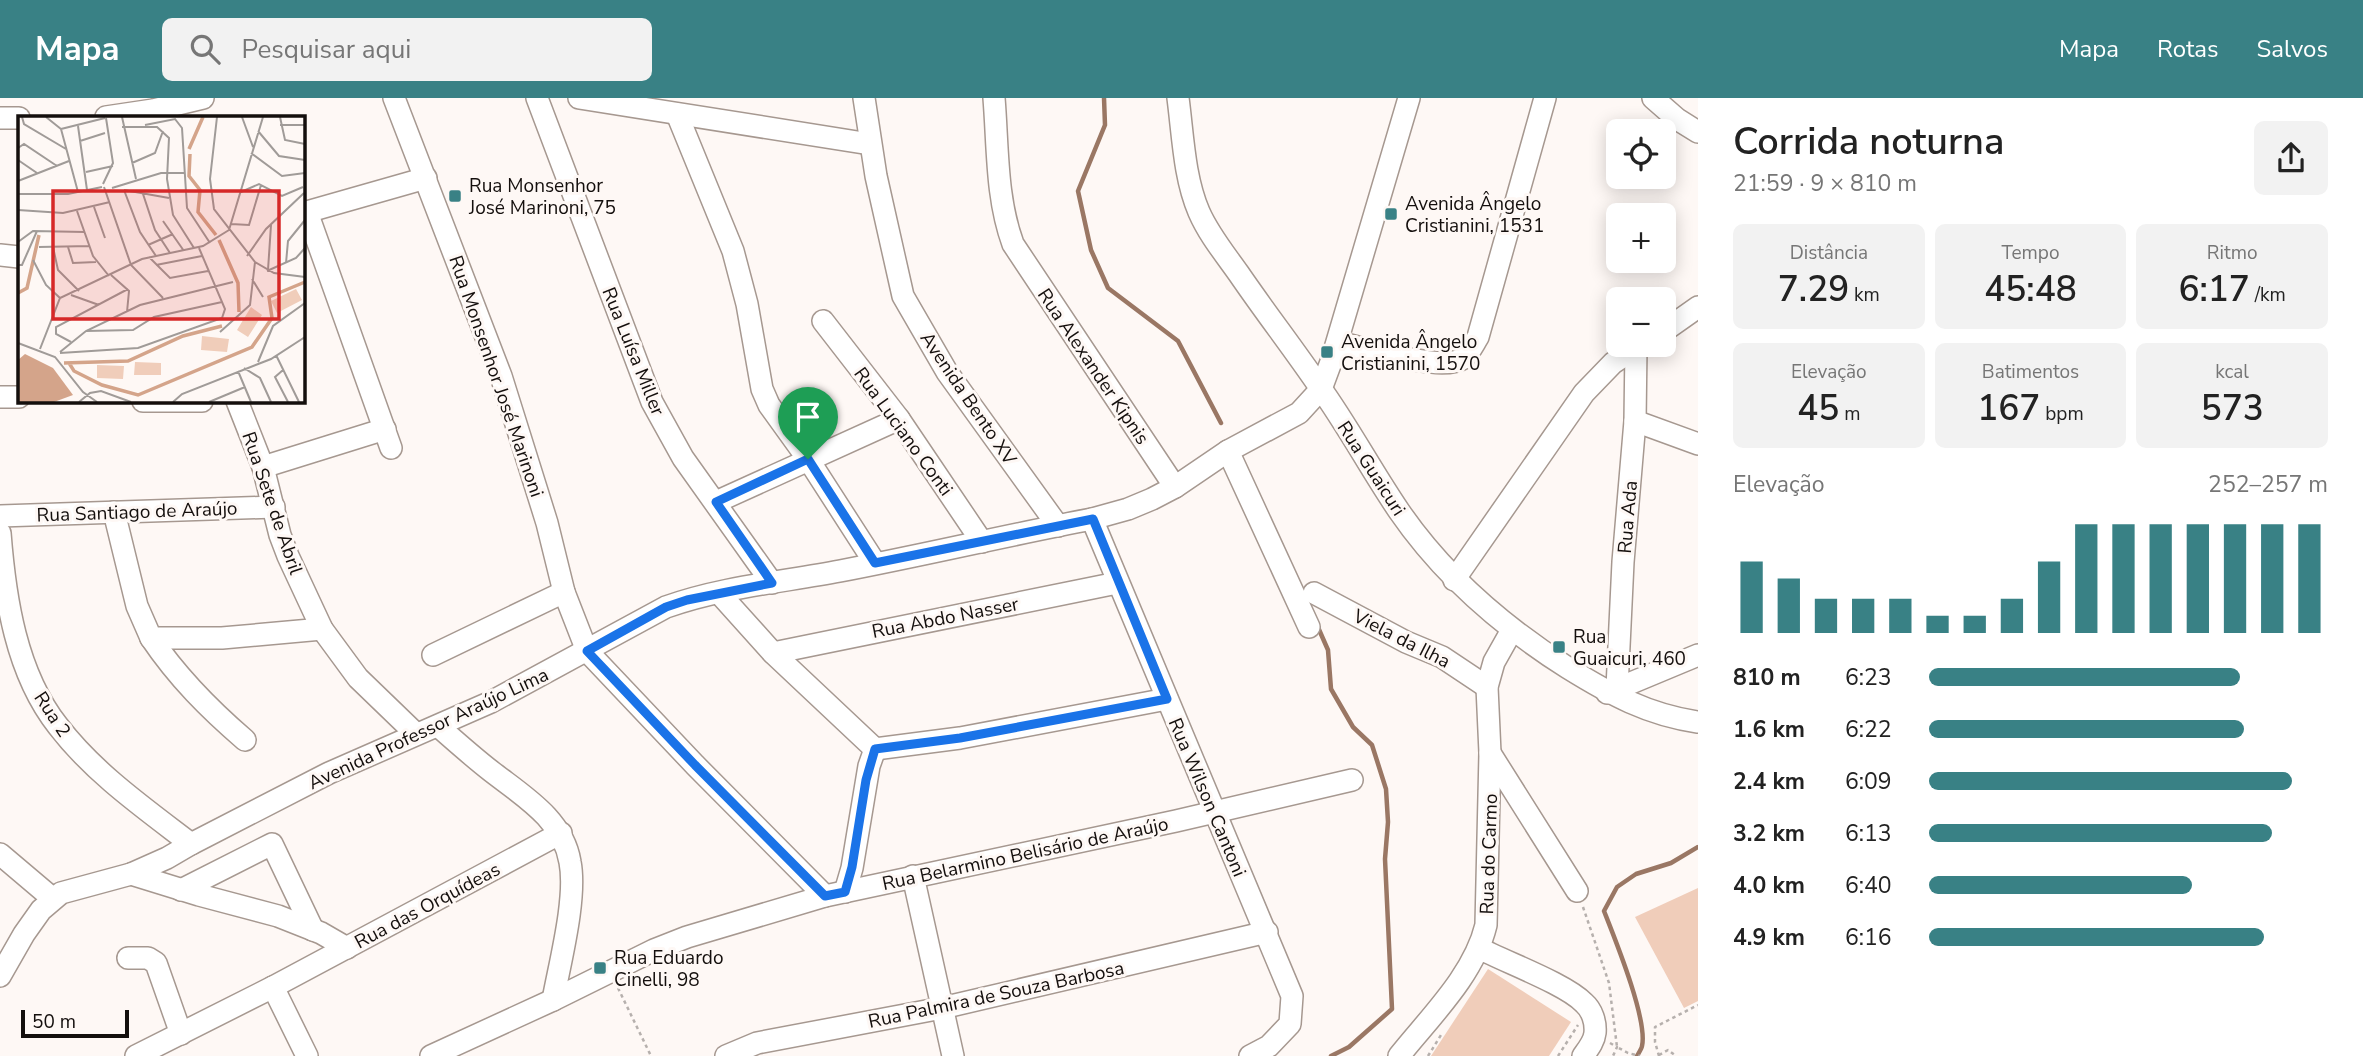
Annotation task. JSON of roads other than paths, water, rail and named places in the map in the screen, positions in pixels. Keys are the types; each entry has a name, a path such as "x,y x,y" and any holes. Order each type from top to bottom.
{"street":[{"name":"Rua Luísa Miller","path":"537,98 652,402 683,458 772,583"},
{"path":"579,98 870,144"},
{"name":"Avenida Bento XV","path":"864,98 870,144 904,296 947,372 1058,526"},
{"name":"Rua Alexander Kipnis","path":"994,98 1001,194 1005,222 1013,244 1175,487"},
{"name":"Rua Guaicuri","path":"1178,98 1185,155 1199,211 1209,231 1321,389 1400,513 1454,580 1512,630 1612,690 1658,714 1698,722"},
{"path":"1338,342 1440,364 1461,359 1470,351 1478,337 1545,98"},
{"path":"1653,98 1677,119 1698,132"},
{"path":"116,116 136,114 191,99"},
{"name":"Rua Monsenhor José Marinoni","path":"396,100 519,430 564,592 587,651"},
{"path":"1321,389 1338,342 1411,100"},
{"path":"677,114 733,251 747,304 762,389 769,405 808,459 875,563"},
{"path":"0,118 18,118"},
{"path":"263,467 388,438 305,213 426,178"},
{"path":"0,256 18,257"},
{"path":"1676,323 1698,307"},
{"name":"Rua Luciano Conti","path":"823,321 899,419 982,542"},
{"path":"1454,580 1584,393 1622,357"},
{"name":"Rua Ada","path":"1612,690 1635,421 1638,357"},
{"name":"Avenida Professor Araújo Lima","path":"52,898 61,893 131,874 167,859 329,773 491,702 666,607 719,593 982,542 1128,509 1175,487 1228,451 1299,413 1321,389"},
{"path":"0,397 18,397"},
{"name":"Rua Sete de Abril","path":"237,402 263,467 280,535 323,629 358,678 416,734"},
{"path":"716,502 899,419"},
{"path":"1635,421 1698,444"},
{"path":"1228,451 1309,627"},
{"name":"Rua Santiago de Araújo","path":"0,516 274,508"},
{"path":"114,512 137,606 152,638 187,686 245,740"},
{"name":"Rua Wilson Cantoni","path":"1093,519 1117,583 1292,996 1290,1024 1281,1036 1260,1054"},
{"name":"Rua 2","path":"0,533 10,611 22,655 37,692 56,725 82,754 135,801 191,844"},
{"name":"Rua Abdo Nasser","path":"773,653 1117,583"},
{"path":"433,655 564,592"},
{"path":"719,593 773,653 875,749"},
{"name":"Viela da Ilha","path":"1314,593 1451,662 1487,687"},
{"path":"152,638 222,638 323,629"},
{"name":"Rua do Carmo","path":"1399,1056 1451,990 1479,948 1486,925 1490,753 1487,687 1494,662 1512,630"},
{"path":"587,651 695,765 835,894 852,867 866,780 875,749"},
{"path":"1612,690 1698,655"},
{"path":"875,749 960,738 1167,699"},
{"path":"438,726 532,802 561,833 571,863 572,882 553,1000"},
{"path":"1490,753 1577,891"},
{"name":"Rua Belarmino Belisário de Araújo","path":"431,1056 654,950 687,937 835,894 1352,780"},
{"name":"Rua das Orquídeas","path":"131,874 278,916 347,948 561,833"},
{"path":"181,890 272,844 313,930"},
{"path":"0,854 52,898 24,934 0,976"},
{"path":"913,876 953,1056"},
{"name":"Rua Palmira de Souza Barbosa","path":"727,1056 757,1043 942,1008 1267,932"},
{"path":"136,1056 347,948"},
{"path":"1479,948 1564,989 1586,1004 1594,1020 1595,1032 1593,1042 1583,1056"},
{"path":"128,958 148,958 156,963 181,1034"},
{"path":"272,987 307,1056"}],"waterway":[{"path":"1104,98 1105,125 1078,191 1091,250 1108,288 1178,341 1221,423"},
{"path":"1317,625 1328,650 1331,689 1353,727 1372,745 1386,789 1388,822 1385,859 1392,1009 1349,1047 1331,1056"},
{"path":"1637,1056 1642,1046 1643,1034 1636,999 1604,911 1617,887 1636,874 1671,863 1698,847"}],"place":[{"name":"Rua Monsenhor José Marinoni, 75","path":"455,196"},
{"name":"Avenida Ângelo Cristianini, 1531","path":"1391,214"},
{"name":"Avenida Ângelo Cristianini, 1570","path":"1327,352"},
{"name":"Rua Guaicuri, 460","path":"1559,647"},
{"name":"Rua Eduardo Cinelli, 98","path":"600,968"}]}
